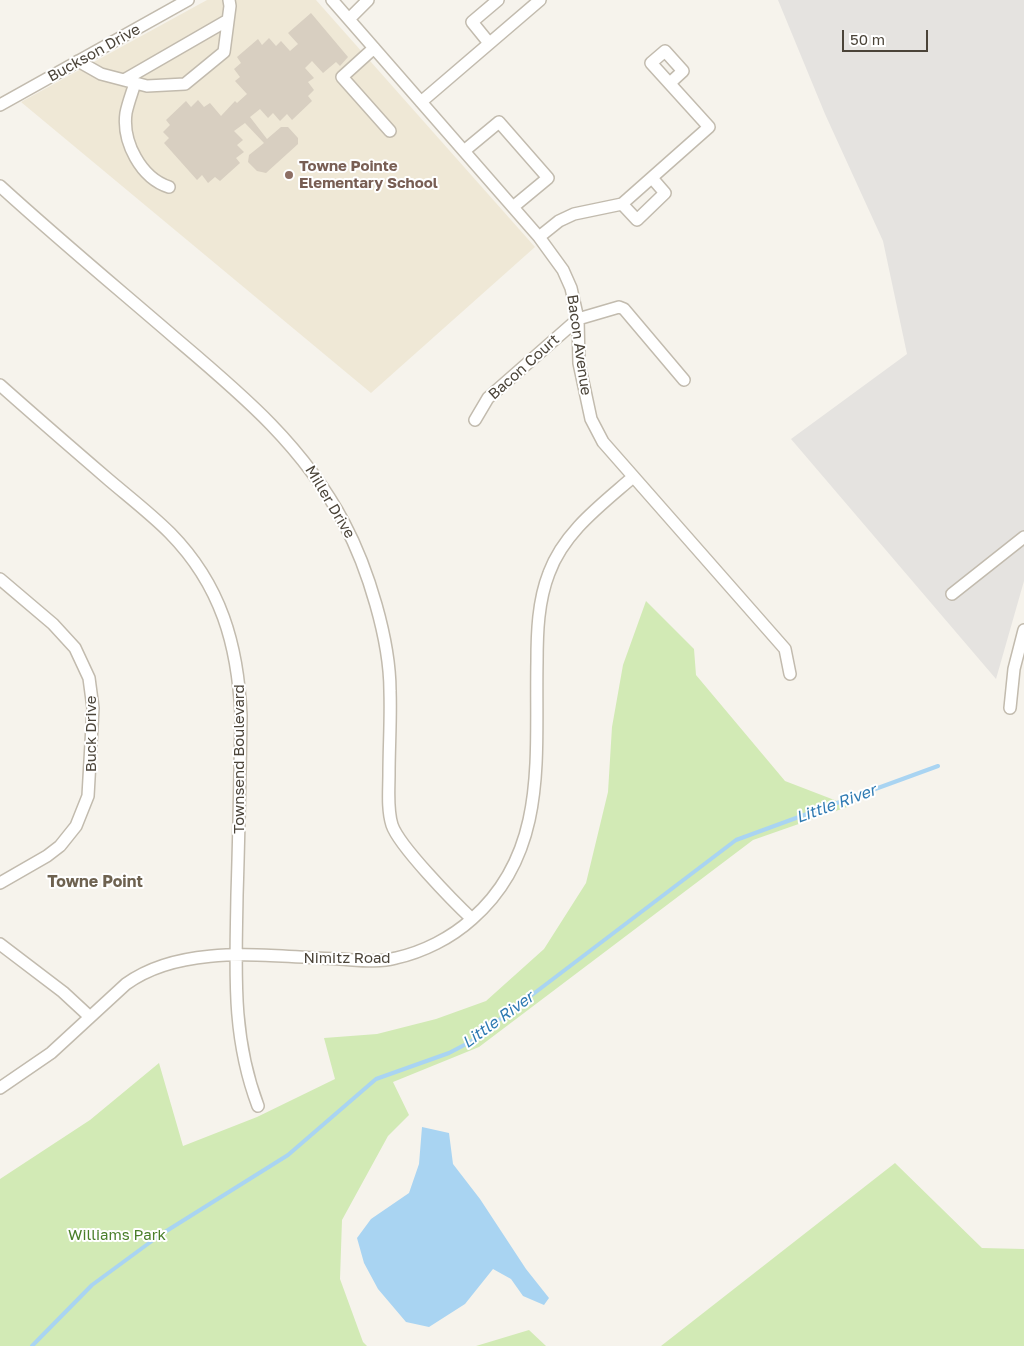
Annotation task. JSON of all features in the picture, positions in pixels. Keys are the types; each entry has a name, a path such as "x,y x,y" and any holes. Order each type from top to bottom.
{"street":[{"name":"Buckson Drive","path":"0,105 188,0"},
{"path":"78,62 101,74 147,86 185,84 224,52 230,6 229,0"},
{"name":"Bacon Avenue","path":"332,0 539,237 567,279 576,303 579,363 591,419 603,442 785,649 790,674"},
{"path":"349,19 368,0"},
{"path":"489,44 472,22 498,0"},
{"path":"421,102 540,0"},
{"path":"130,82 228,20"},
{"path":"374,48 342,77 390,131"},
{"path":"130,82 126,114 128,143 139,164 158,184 169,188"},
{"path":"539,237 559,221 574,214 622,204 709,128 670,83"},
{"path":"464,151 499,122 548,178 513,207"},
{"path":"622,204 637,220 664,193 652,178"},
{"name":"Miller Drive","path":"0,186 237,391 289,442 308,464 344,522 358,551 382,629 390,688 389,794 391,823 395,832 452,901 472,919"},
{"path":"578,319 619,307 624,309 684,380"},
{"name":"Bacon Court","path":"475,420 488,398 578,319"},
{"name":"Townsend Boulevard","path":"0,385 170,533 206,581 224,618 235,654 240,682 236,956 237,1024 246,1070 258,1106"},
{"name":"Nimitz Road","path":"0,1088 45,1058 126,984 151,969 196,958 236,956 394,959 432,946 472,919 507,880 520,855 531,817 535,773 537,624 548,574 563,545 581,523 633,477"},
{"path":"952,594 1024,537"},
{"name":"Buck Drive","path":"0,579 53,624 75,648 89,678 93,708 88,796 76,826 60,846 47,856 0,883"},
{"path":"1010,708 1014,669 1024,630"},
{"path":"0,944 63,992 90,1017"}],"shaded area":[{"name":"Towne Pointe Elementary School","path":"207,0 316,0 535,247 371,393 21,102"},
{"path":"778,0 1024,0 1024,581 996,679 791,439 907,354 883,241 825,114"}],"green space":[{"name":"Williams Park","path":"646,601 694,649 696,675 785,781 850,806 753,840 479,1047 393,1082 409,1115 388,1136 342,1220 340,1279 363,1342 367,1346 0,1346 0,1179 90,1120 159,1063 183,1146 257,1117 335,1079 324,1038 377,1034 436,1019 486,1001 544,949 586,883 608,792 612,727 623,665"},
{"path":"895,1163 982,1248 1024,1249 1024,1346 661,1346"},
{"path":"529,1330 546,1346 476,1346"}],"water":[{"path":"422,1127 449,1133 453,1164 480,1199 526,1269 549,1298 544,1305 523,1296 511,1279 493,1269 465,1304 429,1327 406,1322 378,1289 364,1263 357,1238 371,1219 409,1193 419,1164"}],"building":[{"name":"Towne Pointe Elementary School","path":"311,13 348,57 340,66 336,62 323,73 312,61 305,68 314,78 308,82 314,90 308,96 312,101 292,120 287,114 280,121 273,113 268,118 260,109 250,117 267,139 281,127 288,127 298,138 298,144 266,173 257,171 248,162 249,155 264,143 245,123 234,131 243,140 237,145 244,152 236,158 240,163 220,181 215,177 208,183 202,175 197,180 164,143 169,138 163,132 170,125 166,120 186,101 191,107 198,100 204,107 210,103 221,116 235,101 237,103 247,94 235,81 240,77 234,69 241,63 237,57 258,39 262,45 269,38 276,46 281,41 290,51 298,44 288,33"}],"waterway":[{"name":"Little River","path":"32,1346 92,1285 160,1235 288,1155 376,1079 449,1053 470,1042 736,840 938,766"}],"place":[{"name":"Towne Pointe Elementary School","path":"289,175"}],"district":[{"name":"Towne Point","path":"95,882"}]}
